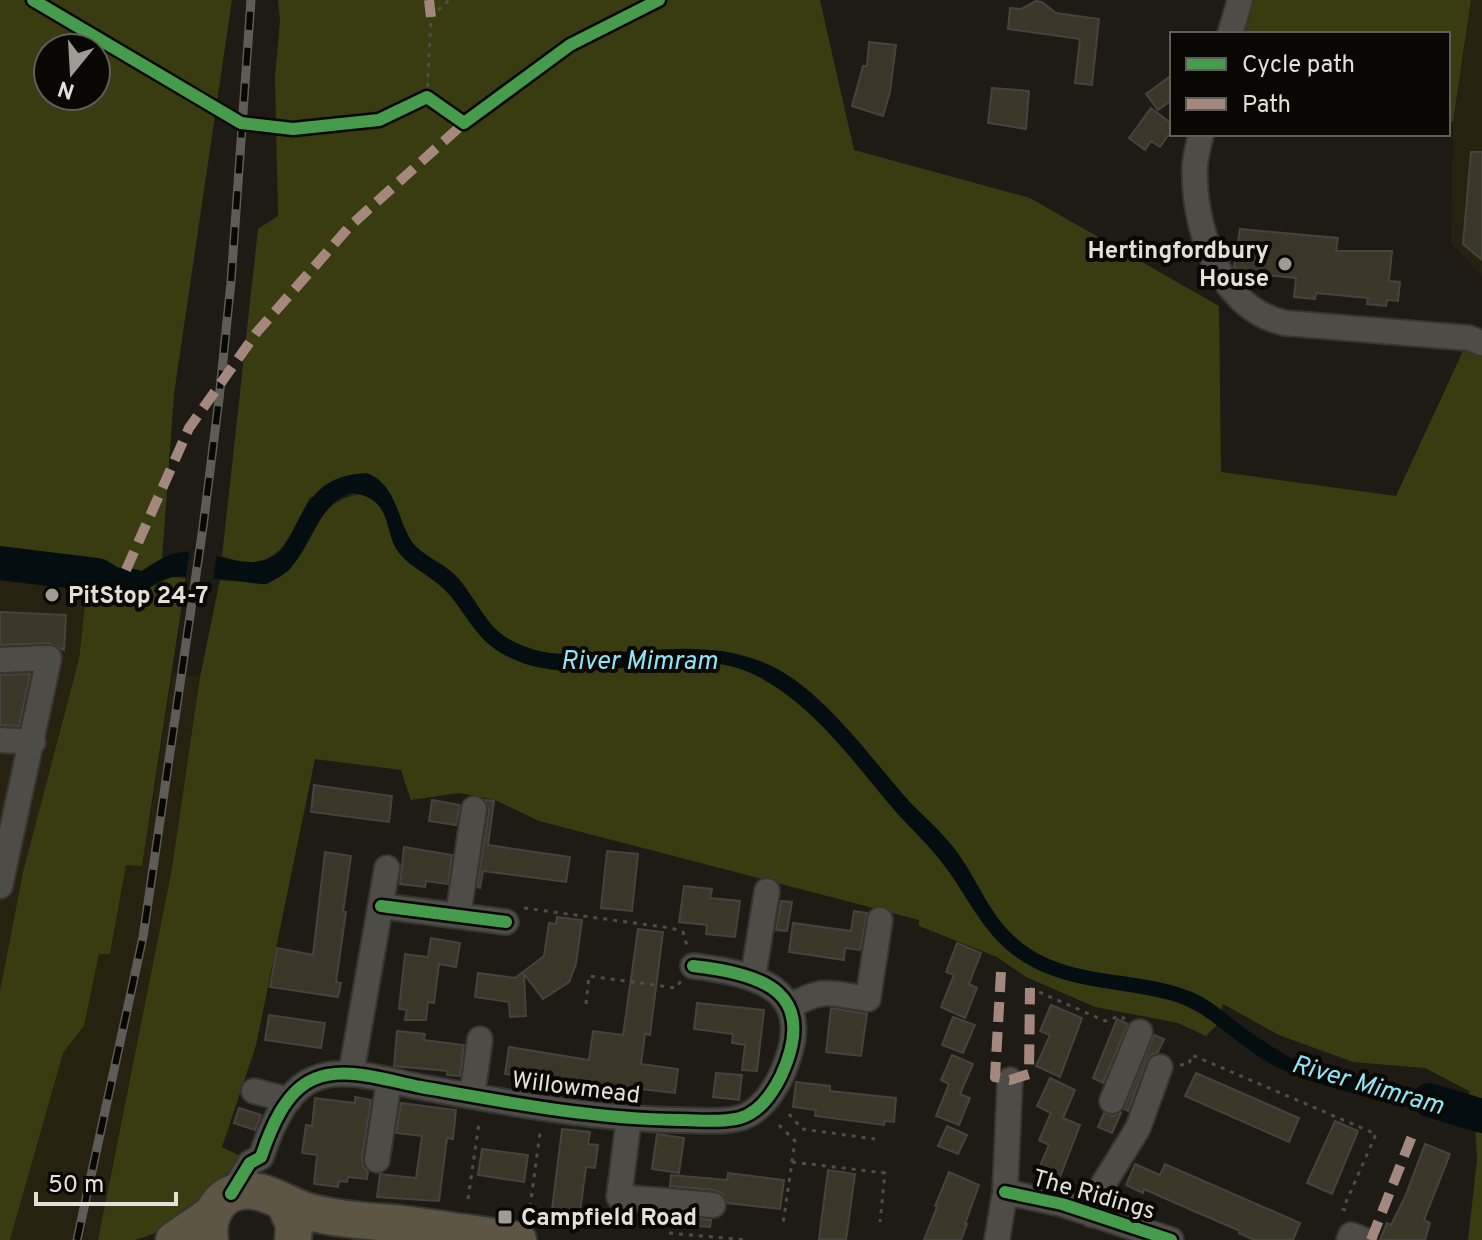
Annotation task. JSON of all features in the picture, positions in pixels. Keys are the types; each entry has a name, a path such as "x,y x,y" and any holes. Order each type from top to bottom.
{"highway":[{"path":"174,1240 218,1216 252,1191 327,1215 524,1223"},
{"path":"280,1201 294,1225 293,1240"}],"street":[{"path":"1231,32 1240,0"},
{"path":"1201,136 1195,163 1198,210 1219,271 1233,292 1250,308 1268,320 1285,323 1469,338 1482,343"},
{"path":"0,660 49,658 33,742 11,788 0,886"},
{"path":"0,740 33,742"},
{"path":"458,916 474,809"},
{"path":"351,1074 387,868"},
{"path":"753,977 767,891"},
{"path":"381,906 506,922"},
{"path":"693,966 730,970 753,977 771,988 790,1007 810,994 820,992 868,999 880,920"},
{"name":"Willowmead","path":"218,1216 250,1163 261,1157 268,1137 289,1100 310,1080 327,1074 351,1074 472,1096 629,1118 723,1120 752,1112 772,1092 791,1050 795,1020 790,1007"},
{"path":"1112,1101 1140,1032"},
{"path":"472,1096 480,1039"},
{"path":"1092,1215 1111,1171 1138,1128 1159,1072 1128,1064"},
{"path":"997,1240 1005,1192 1010,1080"},
{"path":"377,1160 389,1081"},
{"path":"254,1091 289,1100"},
{"path":"629,1118 619,1197 713,1205"},
{"path":"261,1157 280,1201"},
{"name":"The Ridings","path":"1005,1192 1036,1197 1171,1240"}],"path":[{"path":"427,97 431,17 449,0"},
{"path":"506,922 520,908 683,932 693,966 676,988 589,976 586,1004"},
{"path":"1030,988 1105,1021 1120,1016 1141,1026 1140,1032"},
{"path":"1159,1072 1189,1064 1192,1055 1376,1134 1343,1209 1355,1232"},
{"path":"789,1114 802,1129 875,1139"},
{"path":"468,1199 479,1123"},
{"path":"779,1125 795,1141 783,1224"},
{"path":"524,1223 540,1133"},
{"path":"792,1162 885,1173 880,1222"},
{"path":"669,1233 747,1240"}],"shaded area":[{"path":"1471,0 1482,0 1482,276 1451,243 1453,122"},
{"path":"0,567 87,586 79,659 23,872 0,991"},
{"path":"173,673 200,677 194,732 172,868 98,1240 10,1240 63,1053 84,1026 99,954 110,954 126,864 142,866"}],"green space":[{"path":"0,0 232,0 174,394 162,560 128,576 114,573 94,560 17,570 0,565"},
{"path":"278,0 820,0 854,150 1030,198 1219,306 1221,472 1396,496 1469,338 1482,343 1482,1240 1468,1240 1477,1160 1469,1091 1425,1068 1353,1062 1279,1035 1223,1004 1216,1026 1206,1036 1178,1023 1095,1007 1026,977 997,957 919,926 919,920 539,821 495,800 459,793 411,800 401,770 315,759 256,1045 222,1147 242,1157 194,1206 166,1227 135,1240 98,1240 172,868 200,677 220,580 267,584 298,558 330,508 348,497 362,494 310,497 288,540 269,558 257,562 222,556 258,229 278,216 275,77 280,21"},
{"path":"1241,0 1471,0 1453,122 1450,122 1450,32 1232,32"},
{"path":"172,577 186,578 142,866 126,865 110,954 99,954 84,1026 63,1053 10,1240 0,1240 0,991 23,872 79,659 87,586 130,597"}],"water":[{"path":"367,473 385,486 412,542 455,575 500,633 521,645 544,652 567,654 716,650 760,661 798,683 832,713 908,800 949,841 997,917 1015,937 1035,952 1078,968 1147,980 1192,992 1298,1062 1471,1103 1475,1124 1311,1081 1267,1062 1185,1005 1065,980 1025,963 989,931 940,860 832,737 778,688 727,665 695,662 564,671 532,666 501,653 477,632 445,590 399,553 381,508 367,497 353,494 341,497 320,519 296,562 288,571 266,584 174,577 128,596 87,586 94,560 117,574 133,576 176,553 203,553 252,562 264,560 282,550 319,490 338,478"}],"pier":[{"path":"190,548 217,551 213,583 185,582"}],"building":[{"path":"1036,1 1056,13 1099,19 1092,85 1075,83 1080,39 1008,29 1010,8 1021,9"},
{"path":"869,42 896,45 890,92 883,116 852,106 863,66 867,66"},
{"path":"1170,76 1170,101 1158,110 1146,94"},
{"path":"992,88 1029,91 1026,129 988,123"},
{"path":"1151,108 1170,122 1170,133 1160,147 1151,141 1145,150 1129,138"},
{"path":"1471,152 1482,152 1482,260 1463,244"},
{"name":"Hertingfordbury House","path":"1240,229 1338,238 1336,251 1392,251 1389,281 1400,282 1398,301 1387,300 1386,306 1367,304 1368,298 1316,293 1315,299 1294,297 1296,278 1253,274 1252,281 1244,280 1234,266"},
{"path":"0,612 66,615 64,650 48,643 0,645"},
{"path":"30,674 19,726 0,725 0,675"},
{"path":"314,785 392,796 389,822 311,812"},
{"path":"432,800 460,805 456,825 429,821"},
{"path":"485,800 494,801 488,845 570,857 566,882 483,871 480,888 477,887 489,811"},
{"path":"404,847 452,855 448,884 426,881 425,887 400,884"},
{"path":"607,851 638,854 632,911 601,908"},
{"path":"325,852 351,856 336,982 341,983 338,997 270,987 277,948 313,955"},
{"path":"684,886 712,889 710,898 740,901 735,937 706,934 707,925 679,922"},
{"path":"781,901 792,902 787,931 776,930"},
{"path":"854,911 867,913 860,950 845,948 844,960 789,952 793,923 851,931"},
{"path":"557,917 582,920 576,964 569,982 543,999 524,974 526,1016 510,1017 509,1002 475,997 478,973 515,978 544,956 549,923 556,924"},
{"path":"638,929 663,932 650,1035 645,1034 641,1064 678,1069 675,1093 505,1074 509,1047 589,1060 593,1031 623,1035"},
{"path":"431,938 460,943 456,967 439,964 434,1003 428,1002 426,1020 405,1020 407,1010 399,1009 405,954 428,957"},
{"path":"957,943 981,953 969,984 977,988 965,1018 941,1007 954,975 946,972"},
{"path":"697,1003 764,1010 757,1071 742,1070 745,1045 732,1043 733,1034 694,1029"},
{"path":"1051,1005 1082,1018 1060,1077 1036,1066 1050,1035 1040,1031"},
{"path":"831,1008 867,1014 861,1056 826,1052"},
{"path":"269,1015 325,1023 321,1048 265,1040"},
{"path":"953,1017 975,1025 963,1053 942,1045"},
{"path":"1117,1019 1128,1024 1103,1083 1093,1078"},
{"path":"397,1031 425,1034 424,1040 464,1045 460,1076 447,1075 448,1071 394,1066"},
{"path":"1154,1035 1164,1039 1158,1052 1146,1062 1128,1111 1124,1109"},
{"path":"952,1055 973,1064 960,1094 970,1098 959,1125 936,1116 949,1084 941,1080"},
{"path":"716,1073 742,1075 739,1100 713,1097"},
{"path":"1196,1073 1299,1118 1289,1142 1185,1096"},
{"path":"1050,1078 1075,1090 1063,1118 1080,1125 1058,1182 1037,1173 1049,1145 1039,1140 1051,1113 1037,1106"},
{"path":"796,1082 830,1086 830,1091 896,1098 894,1122 885,1121 884,1125 815,1116 816,1110 793,1107"},
{"path":"355,1097 371,1100 362,1158 368,1172 367,1179 348,1177 347,1182 339,1181 338,1187 314,1184 317,1155 302,1153 306,1125 312,1126 315,1098 355,1103"},
{"path":"401,1103 456,1110 453,1139 447,1138 439,1201 377,1197 380,1174 416,1178 422,1136 396,1133"},
{"path":"239,1108 261,1115 255,1130 234,1123"},
{"path":"1104,1113 1113,1116 1121,1113 1112,1133 1098,1127"},
{"path":"1335,1121 1358,1131 1332,1194 1307,1183"},
{"path":"947,1126 967,1135 958,1154 938,1146"},
{"path":"562,1129 590,1132 588,1144 598,1145 595,1168 586,1167 580,1212 552,1209"},
{"path":"657,1134 684,1138 679,1173 652,1169"},
{"path":"1425,1144 1450,1154 1424,1220 1430,1223 1425,1240 1380,1240 1387,1223 1391,1225 1405,1197"},
{"path":"482,1149 528,1155 524,1182 478,1175"},
{"path":"1135,1164 1160,1175 1165,1164 1300,1223 1293,1240 1254,1240 1144,1189 1143,1193 1126,1185"},
{"path":"828,1170 855,1174 846,1240 819,1239"},
{"path":"949,1172 979,1185 967,1224 961,1240 924,1240 935,1206"},
{"path":"728,1173 784,1180 780,1209 727,1203 722,1193 714,1190 670,1186 671,1175 727,1180"},
{"path":"667,1216 711,1220 710,1227 667,1224"}],"waterway":[{"name":"River Mimram","path":"0,563 98,575 112,584 133,586"},
{"name":"River Mimram","path":"1429,1100 1482,1116"}],"railway":[{"path":"77,1240 143,937 203,527 231,282 251,0"}],"marked path":[{"path":"429,0 431,17"},
{"path":"126,570 189,428 257,332 350,226 464,123 461,121"},
{"path":"1001,972 995,1077 1010,1080 1029,1074 1030,988"},
{"path":"1371,1240 1414,1131"}],"cycle path":[{"path":"33,0 241,123 293,129 379,120 427,97 464,123 570,45 659,0"},
{"path":"381,906 506,922"},
{"path":"231,1194 250,1163 261,1157 287,1102 304,1085 326,1075 367,1076 517,1104 614,1117 718,1121 747,1115 765,1102 781,1076 791,1048 793,1025 789,1007 778,993 763,982 693,966"},
{"path":"1005,1192 1062,1204 1171,1240"}],"place":[{"name":"Hertingfordbury House","path":"1285,264"},
{"name":"PitStop 24-7","path":"52,595"},
{"name":"Campfield Road","path":"505,1217"}]}
